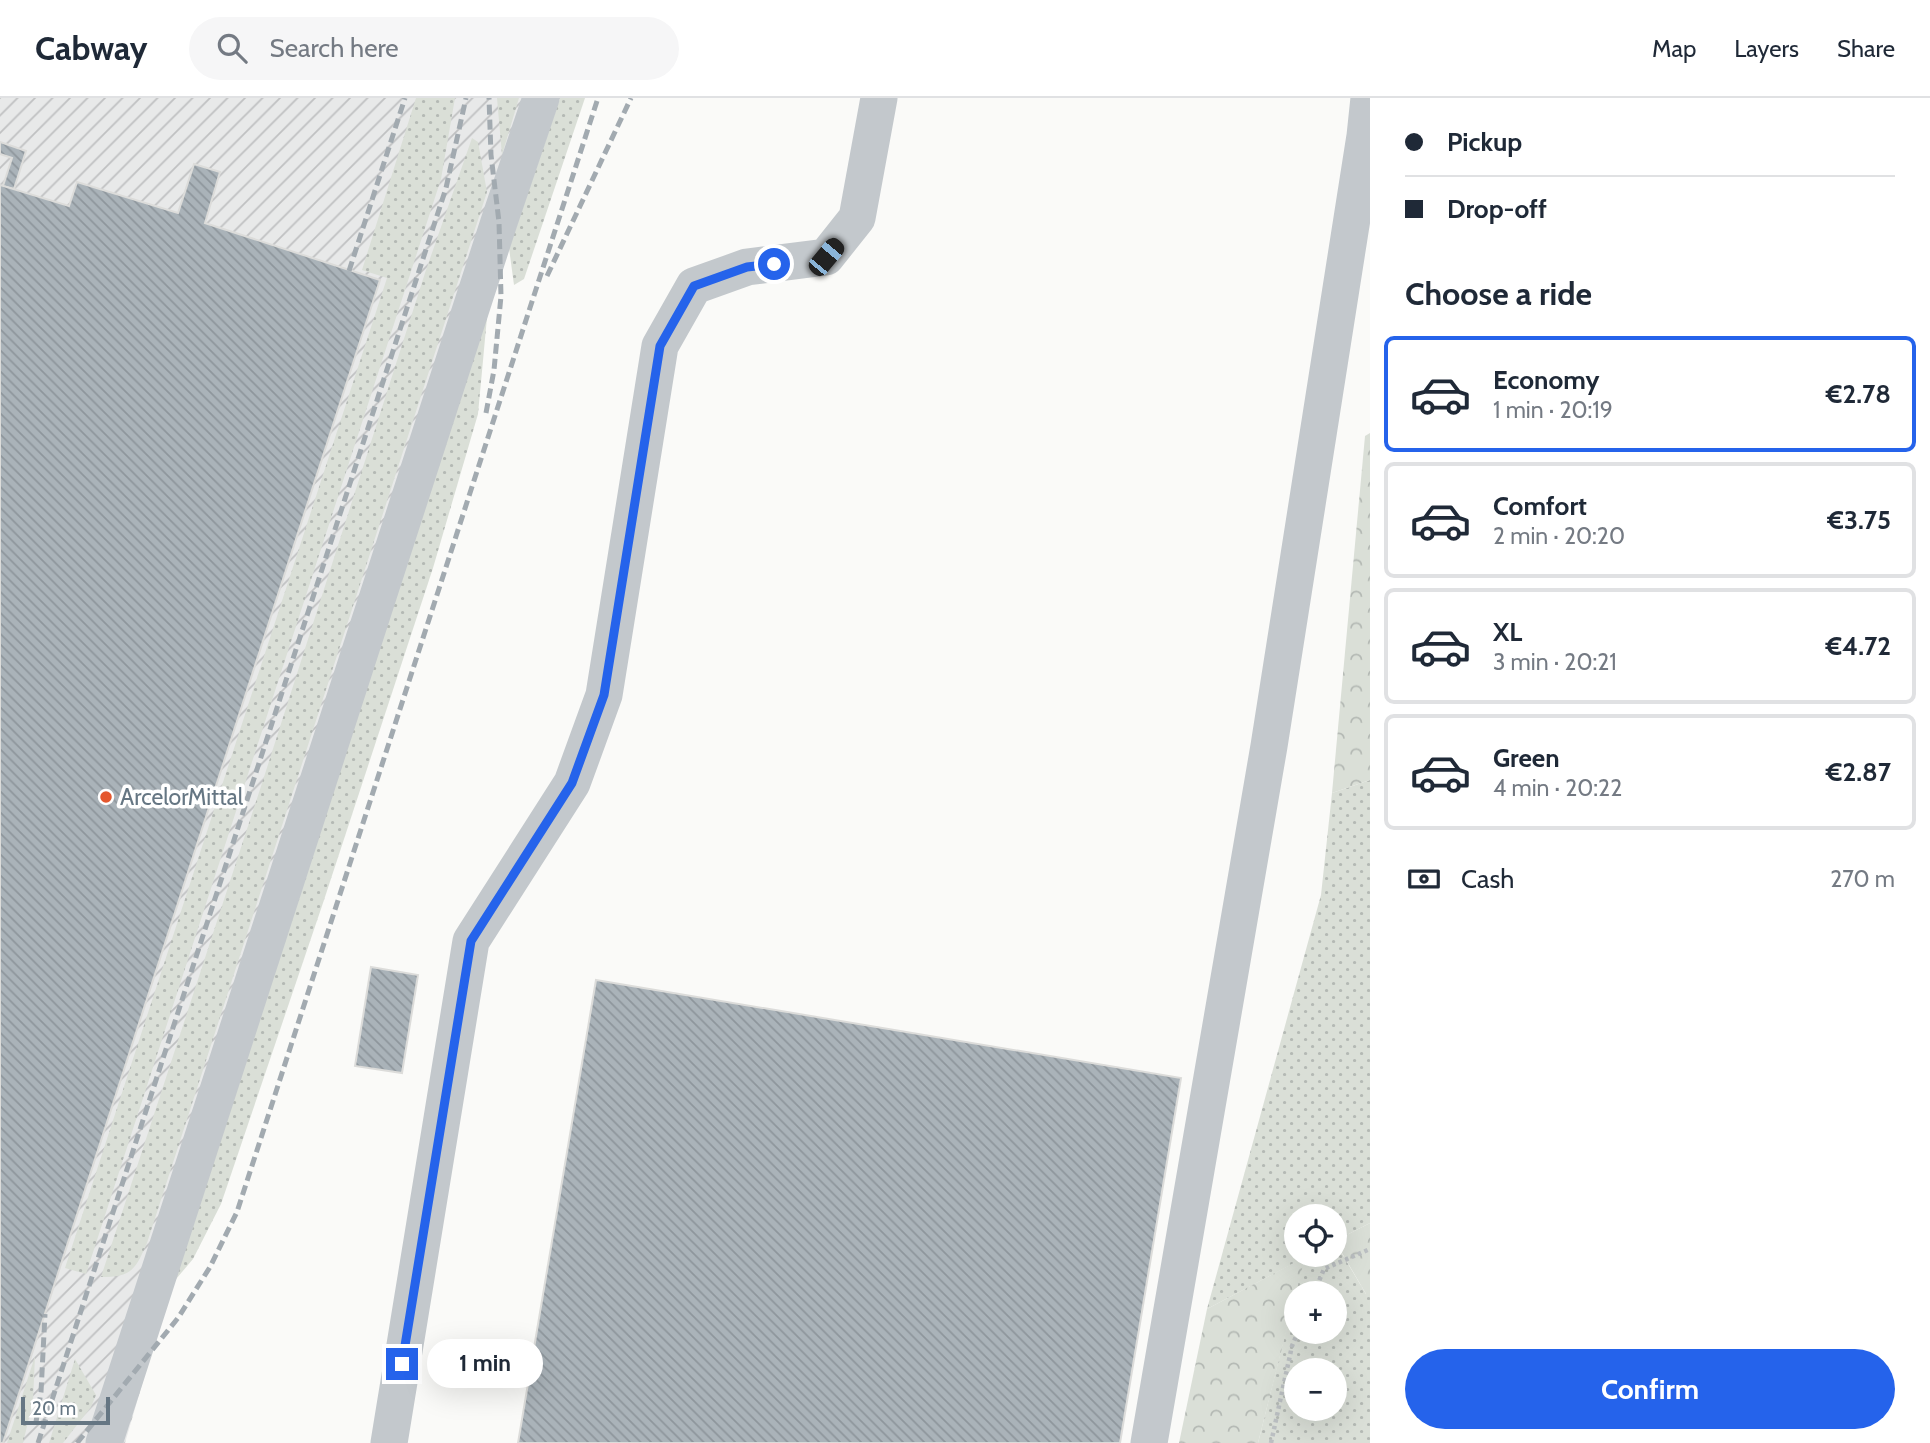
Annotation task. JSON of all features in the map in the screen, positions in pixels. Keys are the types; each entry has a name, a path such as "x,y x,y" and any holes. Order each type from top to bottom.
{"lane":[{"path":"104,1443 541,98"},
{"path":"390,1443 471,941 572,783 604,695 660,346 694,286 747,267 826,257 857,218 879,98"},
{"path":"1149,1443 1269,746 1369,98"}],"path":[{"path":"1319,1281 1324,1269 1370,1249"},
{"path":"1271,1443 1293,1344"}],"shaded area":[{"path":"0,98 560,98 171,1285 125,1443 0,1443"}],"green space":[{"path":"416,98 455,98 441,179 86,1274 65,1268 387,278 362,270"},
{"path":"497,98 519,98 502,155"},
{"path":"560,98 585,98 524,279 514,285 509,248"},
{"path":"472,138 478,142 487,192 147,1243 131,1270 120,1275 101,1277 425,273"},
{"path":"489,296 478,414 433,568 221,1204 193,1259 171,1285"},
{"path":"1370,433 1370,780 1332,793 1365,436"},
{"path":"1370,780 1370,1223 1347,1235 1347,1204 1284,1204 1284,1267 1287,1267 1207,1309 1321,895 1332,793"},
{"path":"1370,1223 1370,1294 1366,1294 1347,1262 1347,1235"},
{"path":"1347,1262 1366,1294 1370,1294 1370,1443 1258,1443 1284,1338 1284,1344 1347,1344 1347,1281 1298,1281 1302,1267 1347,1267"},
{"path":"1286,1267 1302,1267 1299,1281 1284,1281 1284,1340 1258,1443 1179,1443 1207,1309"},
{"path":"35,1356 33,1401 23,1443 7,1443"},
{"path":"75,1359 96,1395 91,1407 63,1443 49,1443"}],"building":[{"path":"0,142 26,151 14,189 3,186 12,158 0,154"},
{"name":"ArcelorMittal","path":"194,164 220,172 205,223 380,280 3,1443 0,1443 0,185 69,206 77,182 178,213"},
{"path":"371,967 418,975 402,1073 355,1066"},
{"path":"596,980 1181,1078 1120,1443 518,1443"}],"railway":[{"path":"349,271 405,98"},
{"path":"38,1443 446,188 466,98"},
{"path":"486,413 494,370 501,296 499,222 491,155 489,98"},
{"path":"77,1443 178,1318 210,1267 237,1212 598,98"},
{"path":"547,276 631,98"},
{"path":"36,1422 41,1392 45,1314"}],"place":[{"name":"ArcelorMittal","path":"106,797"}],"route":[{"path":"402,1364 471,941 572,783 604,695 660,346 694,286 747,267 774,264"}]}
